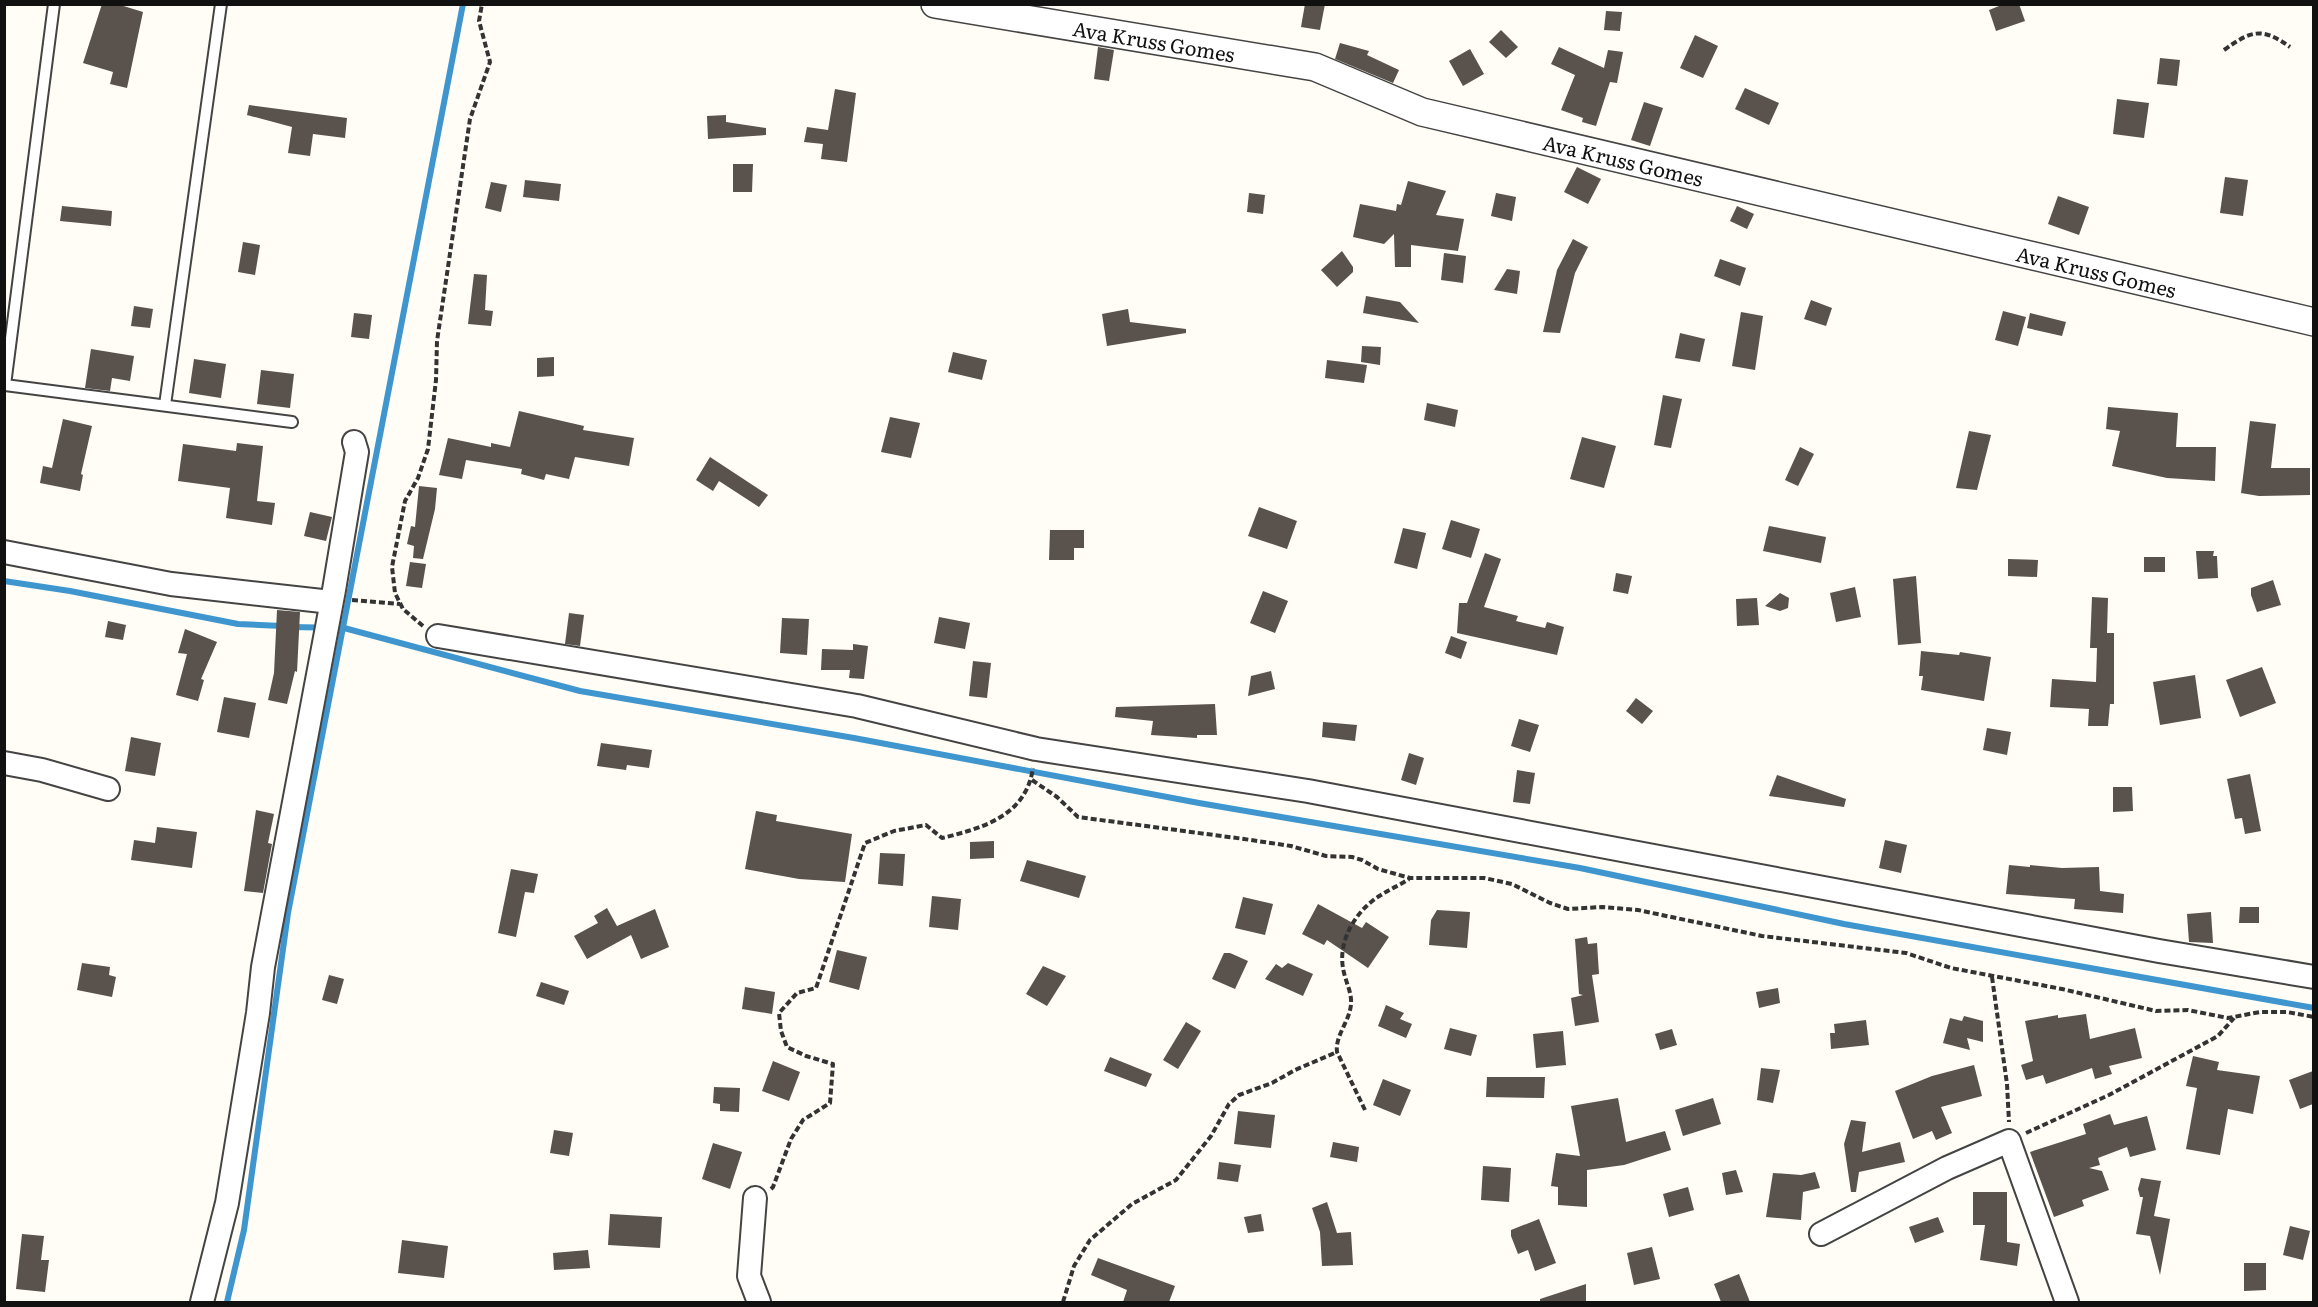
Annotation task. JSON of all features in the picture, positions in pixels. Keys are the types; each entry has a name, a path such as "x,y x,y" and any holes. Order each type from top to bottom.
{"street":[{"name":"Ava Kruss Gomes","path":"935,4 971,7 1315,67 1422,112 2313,322"},
{"path":"202,1302 226,1203 258,1013 265,956 357,452 354,442"},
{"path":"4,552 171,584 330,602"},
{"path":"438,636 857,706 1036,749 1308,791 2159,951 2313,976"},
{"path":"4,763 42,770 108,789"},
{"path":"1821,1234 1947,1168 2009,1142 2067,1302"},
{"path":"755,1198 749,1276 759,1302"}],"lane":[{"path":"54,4 5,385 292,422"},
{"path":"165,405 221,4"}],"path":[{"path":"438,636 414,620 400,604 395,593 392,567 405,501 418,478 428,449 436,380 437,341 470,119 490,62 478,21 482,4"},
{"path":"2224,50 2234,43 2259,33 2267,33 2290,47"},
{"path":"358,602 400,604"},
{"path":"755,1198 773,1187 791,1139 803,1120 830,1103 833,1064 806,1056 787,1047 781,1031 779,1013 797,993 816,988 865,843 894,831 926,825 942,838 976,829 1014,809 1032,780 1057,797 1078,817 1256,840 1291,846 1326,856 1352,857 1378,869 1410,878 1484,878 1512,884 1550,903 1568,909 1602,907 1638,910 1762,936 1906,953 1951,968 2062,989 2146,1009 2188,1010 2234,1018 2260,1012 2287,1012 2313,1017"},
{"path":"1365,1110 1337,1053 1336,1044 1352,1007 1341,949 1346,934 1368,904 1410,878"},
{"path":"1992,977 2007,1084 2009,1142 2109,1095 2218,1036 2234,1018"},
{"path":"1063,1302 1074,1266 1090,1240 1132,1204 1176,1180 1211,1136 1229,1104 1239,1095 1272,1083 1337,1053"}],"building":[{"path":"102,4 117,4 143,12 127,88 110,84 113,72 83,63"},
{"path":"1305,4 1325,4 1320,30 1301,27"},
{"path":"2004,4 2019,4 2025,21 1996,31 1989,10"},
{"path":"1606,11 1622,12 1620,31 1604,30"},
{"path":"1501,30 1518,47 1506,58 1489,42"},
{"path":"1695,35 1718,46 1703,78 1680,68"},
{"path":"1340,43 1369,51 1367,55 1399,70 1393,83 1335,59"},
{"path":"1098,47 1114,50 1109,81 1094,79"},
{"path":"1559,47 1604,68 1608,50 1623,52 1617,83 1610,82 1596,126 1582,122 1583,118 1561,110 1575,75 1551,64"},
{"path":"1470,49 1484,74 1463,86 1449,61"},
{"path":"2160,58 2180,60 2177,86 2157,84"},
{"path":"1745,88 1779,103 1769,125 1735,109"},
{"path":"835,89 856,93 847,162 821,159 823,144 804,142 807,127 828,130"},
{"path":"2117,99 2149,103 2144,138 2113,134"},
{"path":"1644,102 1663,108 1650,146 1631,140"},
{"path":"249,105 347,118 345,138 313,134 310,156 288,153 292,127 247,115"},
{"path":"726,115 726,122 766,128 766,135 708,139 707,116"},
{"path":"733,164 753,164 752,192 733,192"},
{"path":"1577,167 1601,179 1588,204 1564,192"},
{"path":"2225,177 2248,180 2243,216 2220,213"},
{"path":"525,180 561,184 559,201 523,197"},
{"path":"1408,181 1446,191 1436,215 1464,219 1458,251 1411,245 1411,267 1395,267 1394,234 1384,244 1353,237 1360,204 1396,211 1397,204 1401,205"},
{"path":"491,182 507,185 501,212 485,208"},
{"path":"1249,193 1265,195 1263,214 1247,212"},
{"path":"1496,193 1516,197 1512,221 1491,216"},
{"path":"2058,196 2089,207 2079,235 2048,224"},
{"path":"62,206 112,211 111,226 60,221"},
{"path":"1737,206 1754,214 1747,229 1730,221"},
{"path":"1573,239 1588,247 1575,273 1560,333 1543,332 1557,270"},
{"path":"243,242 260,245 255,275 238,272"},
{"path":"1342,251 1353,267 1353,272 1337,287 1321,270"},
{"path":"1444,253 1466,256 1463,283 1441,280"},
{"path":"1720,259 1746,268 1740,286 1714,276"},
{"path":"1507,269 1520,271 1517,294 1494,290"},
{"path":"474,274 487,275 485,310 493,311 491,326 468,324"},
{"path":"1366,296 1400,302 1419,323 1363,313"},
{"path":"1811,300 1832,308 1826,326 1804,319"},
{"path":"134,306 153,309 150,328 131,326"},
{"path":"1128,309 1130,322 1186,329 1186,333 1107,346 1102,314"},
{"path":"2003,311 2026,317 2018,346 1995,340"},
{"path":"1741,312 1763,316 1755,370 1732,366"},
{"path":"354,313 372,315 369,339 351,337"},
{"path":"2030,313 2066,322 2062,336 2027,328"},
{"path":"1680,333 1705,339 1700,362 1675,358"},
{"path":"1362,346 1381,347 1380,365 1361,362"},
{"path":"91,349 134,356 130,381 112,378 110,391 85,388"},
{"path":"953,352 987,360 982,380 948,372"},
{"path":"554,357 554,376 537,377 537,358"},
{"path":"194,359 226,364 221,398 189,393"},
{"path":"1327,360 1367,365 1364,383 1325,378"},
{"path":"261,370 294,374 290,408 257,404"},
{"path":"1663,395 1682,399 1671,448 1654,445"},
{"path":"1427,403 1458,410 1455,427 1424,420"},
{"path":"2108,407 2178,413 2176,447 2216,447 2215,481 2167,478 2112,466 2120,431 2106,429"},
{"path":"519,411 584,426 583,430 634,438 629,466 575,457 569,479 546,474 544,480 521,474 522,469 466,460 462,479 439,475 448,438 491,447 491,443 510,447"},
{"path":"890,417 920,423 911,458 881,452"},
{"path":"63,419 92,426 81,474 83,475 80,491 40,483 43,466 52,468"},
{"path":"2250,421 2276,424 2271,468 2310,468 2310,495 2259,496 2241,493"},
{"path":"1969,431 1991,435 1977,490 1956,488"},
{"path":"1582,437 1616,446 1604,488 1570,479"},
{"path":"237,443 263,446 257,501 275,503 272,525 226,518 230,488 178,481 183,444 236,451"},
{"path":"1800,447 1814,454 1798,486 1785,480"},
{"path":"710,457 768,495 759,507 719,481 713,491 696,480"},
{"path":"419,486 437,488 435,509 423,559 413,558 414,546 407,544 411,526 415,527"},
{"path":"1259,507 1297,521 1287,549 1248,536"},
{"path":"310,512 332,517 326,541 304,536"},
{"path":"1451,520 1480,529 1471,558 1442,549"},
{"path":"1769,526 1826,537 1821,563 1763,551"},
{"path":"1403,528 1426,533 1417,569 1394,563"},
{"path":"1050,530 1084,530 1084,548 1074,548 1074,560 1049,560"},
{"path":"2196,551 2214,551 2213,556 2217,556 2218,578 2198,579"},
{"path":"1485,553 1501,559 1484,607 1518,616 1516,621 1545,628 1547,622 1564,627 1557,655 1457,633 1459,603 1467,603"},
{"path":"2144,557 2165,557 2165,572 2144,572"},
{"path":"2008,559 2038,560 2037,577 2008,576"},
{"path":"410,562 426,564 422,588 406,586"},
{"path":"1616,573 1632,576 1628,594 1613,591"},
{"path":"1916,576 1921,643 1898,645 1893,579"},
{"path":"2273,580 2281,605 2257,612 2251,588"},
{"path":"1855,587 1861,617 1836,622 1830,593"},
{"path":"1263,591 1288,601 1275,633 1250,623"},
{"path":"1780,593 1789,598 1788,608 1780,611 1765,606"},
{"path":"2092,597 2108,598 2107,633 2114,633 2114,704 2110,704 2108,726 2088,726 2089,709 2050,707 2052,679 2096,682 2097,648 2090,648"},
{"path":"1757,598 1759,625 1737,626 1736,599"},
{"path":"277,610 300,612 297,672 295,671 287,704 268,700 274,673"},
{"path":"569,613 584,615 580,646 565,644"},
{"path":"939,617 970,623 965,649 934,643"},
{"path":"782,618 809,619 807,655 780,653"},
{"path":"108,621 126,625 123,640 105,637"},
{"path":"185,629 217,642 201,679 204,680 198,701 176,695 187,654 178,653"},
{"path":"1451,636 1467,642 1461,659 1445,653"},
{"path":"853,644 868,646 864,679 849,678 850,670 821,670 822,649 853,650"},
{"path":"1921,651 1959,655 1960,652 1991,657 1984,701 1921,690 1923,676 1919,676"},
{"path":"973,661 991,663 987,698 969,696"},
{"path":"2262,667 2276,703 2240,717 2226,680"},
{"path":"1271,671 1275,689 1248,696 1251,676"},
{"path":"2195,675 2201,718 2160,725 2153,682"},
{"path":"224,697 256,703 249,738 217,732"},
{"path":"1636,698 1653,711 1642,724 1626,711"},
{"path":"1215,704 1217,735 1197,735 1197,738 1151,735 1153,721 1115,717 1116,707"},
{"path":"1519,719 1539,725 1530,752 1511,746"},
{"path":"1323,722 1357,725 1355,741 1322,737"},
{"path":"1987,728 2011,732 2007,755 1983,750"},
{"path":"131,737 161,743 155,776 125,771"},
{"path":"601,743 652,750 649,768 627,765 626,770 597,766"},
{"path":"1409,753 1424,758 1416,785 1401,780"},
{"path":"1517,770 1535,773 1530,804 1513,802"},
{"path":"2250,774 2261,831 2245,834 2242,818 2235,819 2227,779"},
{"path":"1777,775 1846,799 1844,807 1769,796"},
{"path":"2113,787 2132,787 2133,811 2113,812"},
{"path":"256,810 274,814 268,843 272,844 263,893 244,891"},
{"path":"756,811 777,815 776,821 852,834 845,882 799,879 745,869"},
{"path":"157,827 197,832 192,868 131,860 134,840 155,843"},
{"path":"1885,840 1907,845 1901,873 1879,868"},
{"path":"994,841 994,858 970,859 970,842"},
{"path":"880,853 905,854 903,886 878,884"},
{"path":"1027,860 1086,876 1079,898 1020,881"},
{"path":"2009,865 2062,868 2099,867 2100,891 2124,894 2123,913 2074,909 2075,899 2006,894"},
{"path":"511,869 538,874 534,893 525,892 516,937 498,933"},
{"path":"932,896 961,899 958,930 929,927"},
{"path":"1243,897 1273,904 1265,935 1235,928"},
{"path":"1318,904 1362,928 1366,922 1389,937 1368,968 1327,940 1324,945 1302,934"},
{"path":"2240,907 2259,907 2259,923 2239,923"},
{"path":"607,908 617,926 655,909 669,947 641,959 631,935 587,959 574,936 598,923 594,916"},
{"path":"1437,910 1470,912 1467,948 1429,945 1431,920"},
{"path":"2211,912 2213,943 2189,942 2187,914"},
{"path":"1587,937 1588,944 1597,943 1599,974 1592,975 1599,1022 1575,1026 1571,998 1583,995 1579,994 1575,939"},
{"path":"837,950 867,957 859,990 829,982"},
{"path":"1224,953 1230,953 1248,961 1235,989 1212,979"},
{"path":"82,963 110,967 109,975 116,977 112,997 77,990"},
{"path":"1288,963 1313,974 1303,996 1265,979 1276,964 1282,968"},
{"path":"1043,966 1066,976 1047,1006 1026,994"},
{"path":"329,975 344,979 337,1004 322,1000"},
{"path":"541,982 569,991 564,1005 536,996"},
{"path":"745,987 775,992 772,1014 742,1009"},
{"path":"1778,988 1780,1003 1759,1008 1756,992"},
{"path":"1386,1005 1404,1013 1400,1019 1412,1024 1406,1038 1378,1026"},
{"path":"2086,1014 2090,1039 2135,1028 2142,1058 2109,1066 2112,1074 2095,1079 2092,1068 2046,1084 2043,1075 2026,1080 2021,1065 2033,1061 2025,1021 2058,1015 2058,1018"},
{"path":"1964,1016 1983,1021 1983,1042 1967,1038 1970,1050 1943,1043 1950,1018 1962,1021"},
{"path":"1866,1020 1869,1045 1831,1049 1830,1033 1835,1033 1834,1024"},
{"path":"1186,1022 1201,1031 1178,1069 1163,1060"},
{"path":"1450,1028 1477,1035 1471,1056 1444,1049"},
{"path":"1672,1029 1677,1045 1660,1050 1655,1034"},
{"path":"1563,1031 1566,1065 1536,1068 1533,1034"},
{"path":"2193,1056 2219,1062 2217,1070 2260,1076 2253,1114 2228,1109 2220,1155 2186,1149 2197,1088 2186,1086"},
{"path":"1110,1057 1152,1074 1146,1087 1104,1071"},
{"path":"773,1061 800,1072 789,1101 762,1091"},
{"path":"1974,1065 1982,1096 1941,1107 1952,1133 1936,1140 1932,1131 1913,1139 1895,1091 1932,1076"},
{"path":"1761,1068 1780,1070 1773,1103 1757,1100"},
{"path":"2313,1071 2313,1104 2300,1109 2289,1080"},
{"path":"1487,1077 1545,1077 1544,1098 1486,1097"},
{"path":"1383,1079 1411,1090 1400,1116 1373,1105"},
{"path":"714,1087 740,1088 739,1112 720,1111 720,1104 713,1103"},
{"path":"1618,1098 1626,1142 1665,1131 1671,1150 1624,1165 1587,1170 1587,1207 1558,1205 1558,1187 1551,1186 1556,1153 1580,1156 1571,1106"},
{"path":"1713,1098 1721,1124 1683,1136 1675,1110"},
{"path":"1238,1111 1275,1115 1271,1148 1234,1144"},
{"path":"2110,1114 2114,1125 2147,1116 2156,1150 2130,1157 2127,1147 2098,1158 2100,1165 2089,1168 2102,1171 2109,1190 2082,1200 2084,1206 2054,1217 2030,1152 2086,1134 2083,1124"},
{"path":"1851,1120 1866,1122 1862,1152 1900,1142 1905,1162 1859,1172 1856,1192 1851,1192 1844,1144"},
{"path":"554,1130 573,1133 569,1156 550,1153"},
{"path":"1333,1142 1359,1147 1357,1162 1330,1157"},
{"path":"713,1143 742,1152 730,1189 702,1179"},
{"path":"1219,1162 1241,1165 1238,1182 1217,1179"},
{"path":"1483,1166 1511,1168 1509,1202 1481,1200"},
{"path":"1736,1170 1743,1192 1726,1195 1722,1173"},
{"path":"1815,1172 1820,1188 1803,1192 1801,1220 1766,1217 1773,1173 1801,1175"},
{"path":"2141,1178 2161,1181 2154,1216 2170,1219 2160,1275 2150,1236 2136,1234 2143,1197 2140,1197 2138,1189"},
{"path":"1688,1187 1694,1210 1669,1217 1663,1194"},
{"path":"1973,1192 2007,1192 2007,1242 2020,1244 2017,1266 1980,1260 1985,1225 1973,1225"},
{"path":"1327,1202 1337,1233 1351,1232 1353,1265 1322,1266 1320,1232 1312,1208"},
{"path":"610,1214 662,1217 660,1248 608,1245"},
{"path":"1261,1214 1264,1231 1248,1233 1244,1217"},
{"path":"1938,1217 1944,1232 1915,1243 1909,1227"},
{"path":"1539,1219 1556,1263 1535,1271 1528,1250 1518,1254 1511,1230"},
{"path":"2290,1226 2310,1231 2303,1260 2283,1255"},
{"path":"22,1234 44,1236 41,1260 49,1260 45,1292 16,1289"},
{"path":"402,1240 448,1246 444,1278 398,1273"},
{"path":"1652,1247 1660,1279 1634,1285 1627,1253"},
{"path":"588,1250 590,1268 554,1270 553,1253"},
{"path":"1098,1258 1175,1286 1169,1302 1123,1302 1127,1290 1091,1275"},
{"path":"2244,1263 2266,1263 2266,1290 2244,1291"},
{"path":"1739,1274 1750,1302 1721,1302 1714,1284"},
{"path":"1586,1284 1586,1302 1540,1302 1540,1299"}],"waterway":[{"path":"227,1302 244,1230 288,913 463,4"},
{"path":"4,581 70,591 238,624 282,626"},
{"path":"292,627 344,628 580,691 854,738 1199,803 1580,868 1844,924 2314,1008"}]}
